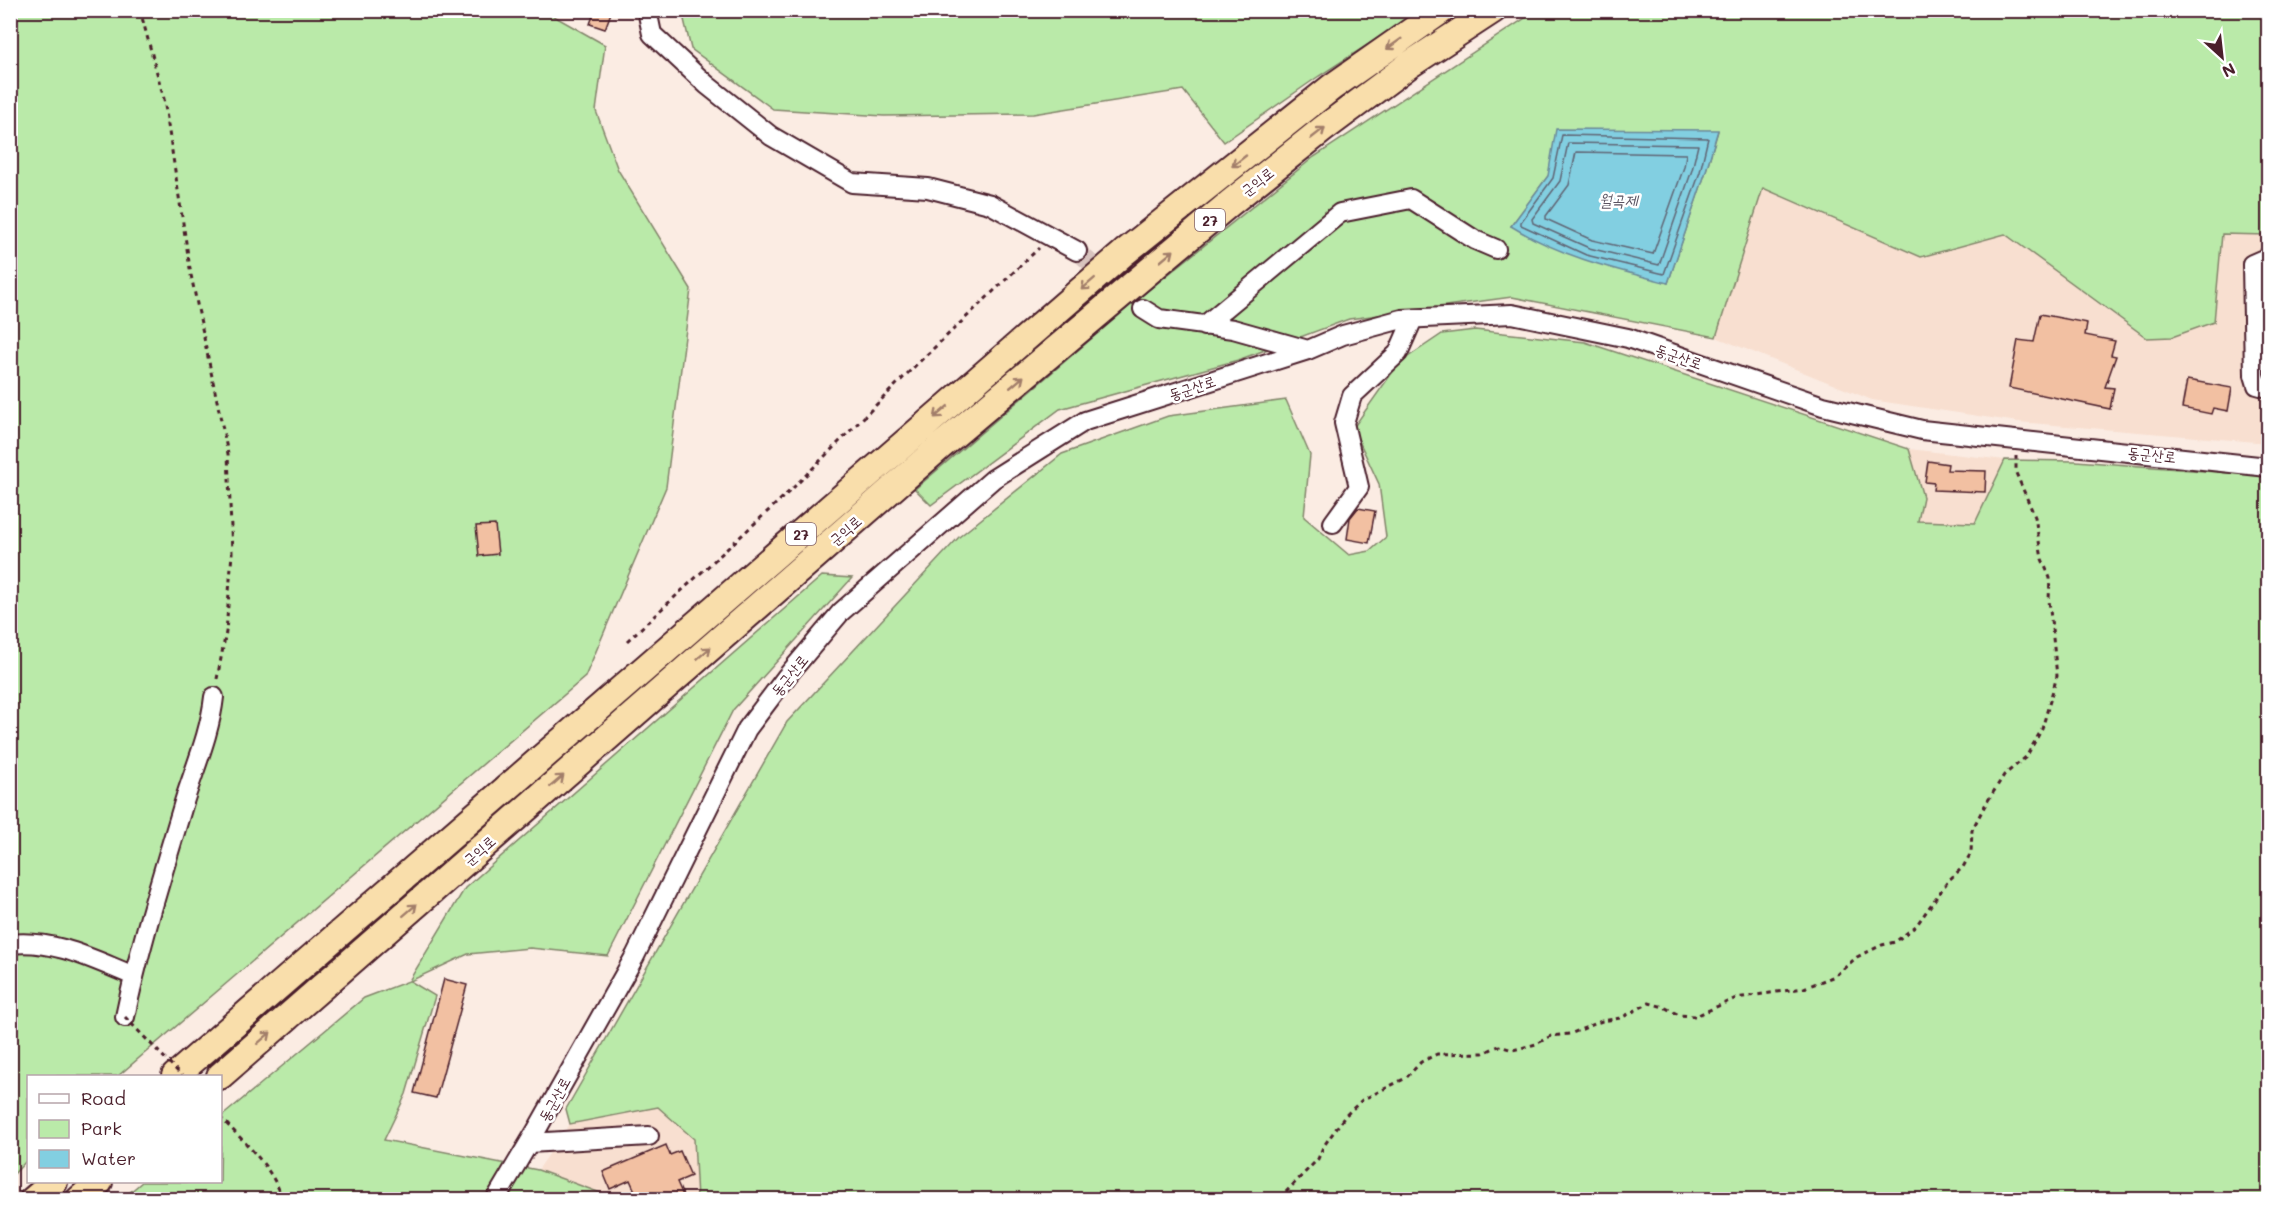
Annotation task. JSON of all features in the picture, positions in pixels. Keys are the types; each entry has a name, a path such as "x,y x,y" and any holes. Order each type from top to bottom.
{"highway":[{"name":"군익로","path":"177,1075 1125,252 1332,87 1442,10"},
{"name":"군익로","path":"222,1075 941,446 1230,203 1323,129 1409,65 1493,10"},
{"path":"33,1200 53,1183"},
{"path":"79,1200 98,1183"}],"street":[{"path":"647,10 652,34 707,85 771,136 852,183 928,188 990,204 1077,250"},
{"path":"1204,326 1340,213 1412,199 1476,240 1496,249"},
{"path":"2268,257 2252,264 2254,375 2257,385 2268,388"},
{"path":"1143,309 1159,320 1233,329 1308,350"},
{"name":"동군산로","path":"495,1200 635,956 747,729 787,676 840,612 993,479 1084,421 1308,350 1343,334 1402,319 1512,314 1628,338 1822,406 1922,430 2268,467"},
{"path":"1333,523 1359,488 1344,423 1352,396 1398,353 1413,319"},
{"path":"125,1017 143,938 211,722 214,697"},
{"path":"10,944 30,942 63,948 134,976"},
{"path":"529,1143 649,1136"}],"path":[{"path":"140,10 164,99 191,275 228,454 232,553 226,632 214,697"},
{"path":"627,641 792,489 915,366 1051,237"},
{"path":"1282,1200 1284,1194 1318,1159 1323,1147 1345,1116 1362,1100 1406,1078 1421,1062 1437,1053 1484,1053 1499,1046 1513,1050 1536,1044 1551,1036 1570,1034 1602,1021 1621,1018 1649,1003 1664,1007 1679,1015 1696,1016 1736,998 1804,988 1835,976 1857,957 1882,945 1895,942 1916,926 1948,881 1963,867 1971,853 1972,830 1984,807 2004,775 2026,757 2042,729 2057,676 2049,600 2050,578 2042,560 2035,517 2016,473 2019,440"},
{"path":"125,1017 180,1075"},
{"path":"222,1119 253,1149 280,1191 283,1200"}],"shaded area":[{"path":"1763,188 1921,257 2005,234 2147,338 2222,234 2268,235 2268,443 2018,422 1872,400 1716,337"},
{"path":"1909,449 2005,460 1975,523 1918,521 1923,497"},
{"path":"658,1107 694,1139 697,1199 617,1199 538,1170 570,1124"}],"green space":[{"path":"11,11 545,11 605,45 596,111 618,170 691,289 666,487 585,677 119,1075 27,1075 27,1160 11,1177"},
{"path":"682,11 1420,11 1319,76 1224,142 1183,90 1033,114 884,116 773,109 691,49"},
{"path":"1536,11 2268,11 2268,235 2222,234 2214,322 2172,337 2147,338 2005,234 1921,257 1763,188 1716,337 1512,297 1349,319 1238,360 1060,409 931,505 915,489 1145,293 1314,157","holes":["1718,131 1668,283 1511,226 1548,176"]},
{"path":"1475,330 1585,342 1909,449 1923,497 1918,521 1975,523 2005,460 2076,461 2268,476 2268,1199 697,1199 694,1139 658,1107 570,1124 566,1109 787,722 959,537 1062,454 1168,416 1286,400 1310,455 1304,517 1349,555 1370,551 1386,537 1379,484 1353,428 1399,363 1442,334"},
{"path":"822,576 852,578 733,710 608,956 530,948 468,954 410,981 435,996 406,1094 384,1140 538,1170 617,1199 121,1200 141,1183 222,1183 222,1116 364,998 409,981 465,888"}],"water":[{"name":"월곡제","path":"1556,129 1718,130 1668,283 1567,254 1511,226 1548,176"}],"building":[{"path":"595,10 612,10 605,29 590,24"},
{"path":"2040,314 2087,323 2085,335 2115,341 2111,355 2116,356 2105,387 2114,388 2110,409 2009,388 2018,340 2034,342"},
{"path":"2187,380 2232,388 2228,411 2213,408 2211,414 2182,408"},
{"path":"1928,461 1948,464 1947,470 1986,471 1985,492 1933,490 1934,483 1925,482"},
{"path":"1358,508 1375,511 1369,543 1347,539 1350,518"},
{"path":"495,525 498,554 479,556 476,526"},
{"path":"444,979 467,985 436,1098 414,1093"},
{"path":"666,1145 670,1155 680,1151 691,1176 677,1182 685,1200 639,1200 630,1180 610,1189 603,1172"}],"tunnel":[{"path":"1077,251 1143,309"}]}
